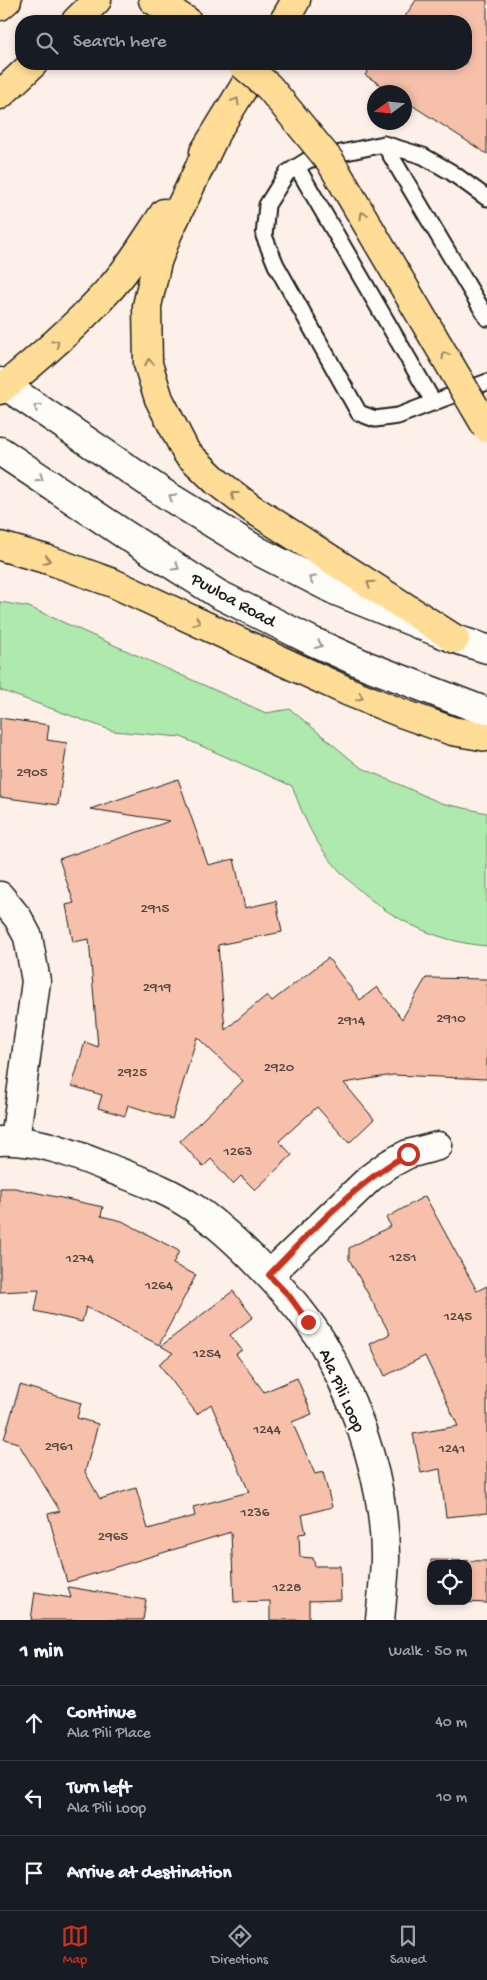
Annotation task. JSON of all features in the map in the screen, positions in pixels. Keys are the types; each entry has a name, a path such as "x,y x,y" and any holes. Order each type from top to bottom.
{"highway":[{"path":"0,6 6,0"},
{"path":"82,15 97,0"},
{"path":"153,0 177,15"},
{"path":"287,15 296,0"},
{"path":"0,95 27,70"},
{"path":"249,70 269,88 330,161 487,428"},
{"path":"2,386 41,357 106,293 139,250 214,137 254,70"},
{"path":"214,137 168,233 157,262 146,306 148,364 163,408 186,452 217,482 251,508 455,639"},
{"path":"0,546 49,560 113,583 349,692 401,713 452,731 487,737"}],"street":[{"path":"2,386 168,496 258,551 336,591 455,639 487,649"},
{"name":"Puuloa Road","path":"0,451 218,594 365,665 487,712"},
{"path":"0,896 18,918 28,938 36,980 8,1141"},
{"name":"Ala Pili Loop","path":"8,1141 45,1145 80,1156 156,1186 216,1224 238,1243 290,1297 329,1353 361,1430 373,1470 381,1511 385,1558 380,1620"},
{"path":"269,1275 370,1178 408,1154 438,1146"}],"lane":[{"path":"384,144 487,318"},
{"path":"487,198 451,172 423,156 384,144 308,160 287,174 267,205 264,236 276,265 359,413 375,420 398,416 487,382"},
{"path":"297,167 434,403"}],"green space":[{"path":"0,602 29,607 266,713 290,709 360,767 441,803 487,813 487,946 461,942 411,925 388,912 367,896 347,879 315,838 292,786 181,737 113,731 0,690"}],"building":[{"path":"416,0 487,0 487,154 412,105 412,85 381,85 365,75 369,70 472,70 472,15 406,15"},
{"path":"0,718 49,725 47,740 67,743 58,805 0,797"},
{"path":"178,779 208,865 234,859 245,908 276,901 282,932 218,945 225,1030 267,995 272,1001 328,958 360,1000 377,987 402,1019 426,978 487,979 487,1079 393,1075 344,1083 374,1119 349,1143 317,1107 279,1141 292,1155 255,1190 241,1176 233,1184 211,1159 203,1167 180,1141 243,1081 197,1037 172,1119 128,1105 125,1116 98,1108 102,1095 72,1086 85,1042 98,1047 89,939 73,942 66,905 74,903 59,859 170,821 90,809"},
{"path":"0,1188 15,1188 103,1207 101,1216 122,1221 179,1251 173,1264 196,1275 159,1345 86,1307 82,1322 35,1311 39,1290 0,1292"},
{"path":"425,1196 477,1291 487,1286 487,1513 446,1517 440,1469 421,1473 413,1434 458,1426 425,1356 385,1376 370,1344 390,1334 349,1259 349,1248 391,1226 386,1218"},
{"path":"233,1291 253,1317 230,1335 242,1350 236,1354 264,1392 297,1378 312,1414 292,1422 315,1474 323,1472 332,1507 302,1515 306,1533 299,1534 300,1557 313,1558 315,1566 340,1566 341,1600 309,1601 309,1620 270,1620 270,1601 234,1602 231,1532 67,1582 48,1514 60,1511 18,1443 4,1439 20,1385 81,1403 77,1418 98,1424 85,1472 100,1499 136,1488 148,1529 195,1516 193,1507 249,1492 211,1404 197,1414 159,1364 173,1353 161,1346"},
{"path":"472,1561 487,1561 487,1603 472,1602"},
{"path":"68,1587 146,1600 143,1620 31,1620 35,1592 71,1598"}],"route":[{"path":"308,1322 290,1297 269,1275 370,1178 408,1154"}]}
